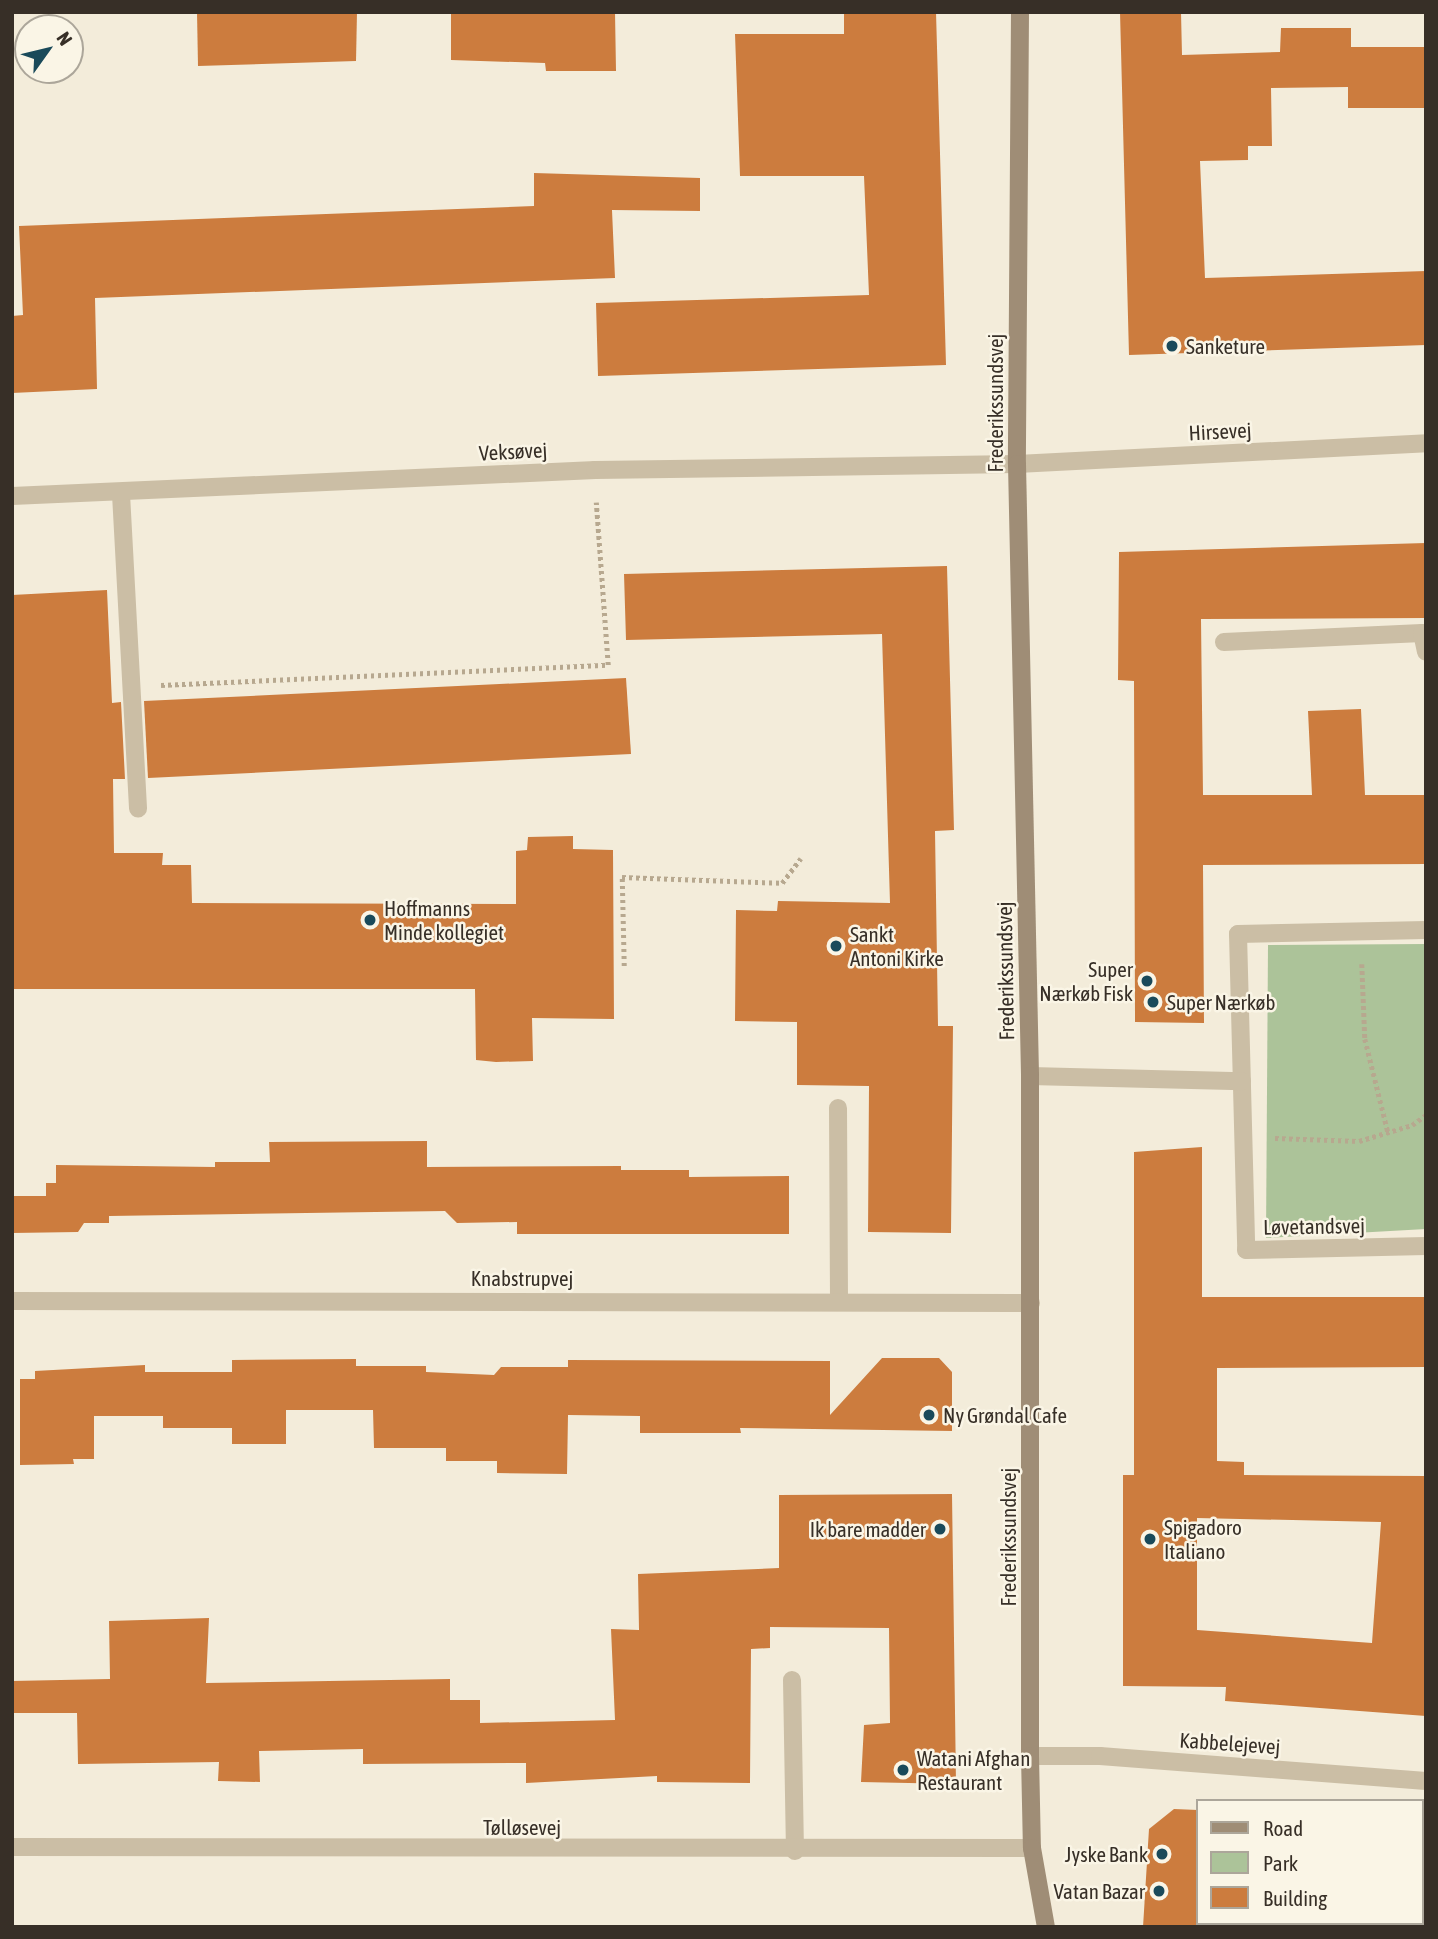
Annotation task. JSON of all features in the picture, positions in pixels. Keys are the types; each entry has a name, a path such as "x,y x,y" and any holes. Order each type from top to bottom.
{"main road":[{"name":"Frederikssundsvej","path":"1020,12 1017,464 1030,1076 1030,1756 1032,1848 1046,1927"}],"street":[{"name":"Hirsevej","path":"1017,464 1426,443"},
{"name":"Veksøvej","path":"12,496 121,494 595,470 1017,464"},
{"path":"121,494 138,809"},
{"path":"1224,642 1422,633 1426,652"},
{"name":"Løvetandsvej","path":"1426,930 1238,934 1246,1250 1426,1246"},
{"path":"1030,1076 1103,1082 1242,1082"},
{"path":"838,1108 839,1301"},
{"name":"Knabstrupvej","path":"12,1301 1031,1303"},
{"path":"792,1680 795,1850"},
{"name":"Kabbelejevej","path":"1030,1756 1100,1756 1426,1781"},
{"name":"Tølløsevej","path":"12,1847 795,1850 1032,1848"}],"path":[{"path":"164,685 608,665 595,470"},
{"path":"624,966 622,877 782,883 801,858"},
{"path":"1361,931 1365,1039 1388,1132"},
{"path":"1243,1136 1359,1141 1388,1132 1426,1115"}],"green space":[{"path":"1426,944 1426,1229 1266,1238 1268,945"}],"building":[{"path":"197,12 357,12 356,61 198,66"},
{"path":"451,12 615,12 616,71 546,71 545,63 451,60"},
{"path":"844,12 936,12 946,365 598,376 596,303 869,295 864,176 740,176 735,34 844,34"},
{"path":"1120,12 1181,12 1182,55 1280,52 1281,28 1351,28 1351,47 1426,47 1426,108 1348,108 1348,87 1271,88 1272,146 1248,146 1248,160 1200,161 1205,278 1426,271 1426,345 1129,355"},
{"path":"534,173 700,178 700,211 612,210 615,278 95,298 97,389 12,393 12,316 23,315 19,226 534,206"},
{"path":"1426,543 1426,618 1201,619 1203,795 1312,795 1308,711 1361,709 1365,795 1426,795 1426,864 1203,865 1204,1023 1135,1022 1134,681 1118,680 1119,552"},
{"path":"947,566 954,830 935,831 938,1026 953,1026 951,1233 868,1232 869,1086 797,1085 797,1022 735,1021 736,910 777,911 778,901 890,903 882,634 626,640 624,574"},
{"path":"107,590 112,703 121,702 125,779 113,779 114,853 163,853 162,865 191,865 192,903 516,904 516,851 527,850 528,837 573,836 573,849 613,850 614,1019 532,1018 533,1061 496,1062 476,1060 475,989 12,989 12,595"},
{"path":"626,678 631,754 148,778 144,701"},
{"path":"427,1141 427,1167 621,1166 621,1170 689,1170 689,1177 789,1176 789,1234 517,1234 517,1222 457,1223 445,1211 109,1216 109,1223 84,1223 78,1232 12,1233 12,1196 46,1196 46,1183 56,1183 56,1165 215,1167 215,1162 270,1162 269,1142"},
{"path":"1202,1147 1202,1297 1426,1297 1426,1367 1217,1368 1217,1461 1244,1462 1244,1475 1426,1476 1426,1716 1225,1701 1226,1687 1123,1686 1123,1475 1134,1475 1134,1152","holes":["1197,1518 1381,1522 1372,1643 1197,1630"]},
{"path":"882,1358 939,1358 952,1372 952,1431 740,1428 741,1433 640,1433 640,1416 568,1415 567,1474 497,1473 497,1461 446,1461 446,1448 374,1448 373,1410 286,1410 286,1444 232,1444 232,1428 163,1428 163,1416 94,1416 94,1459 73,1459 74,1464 20,1465 20,1379 35,1379 35,1371 145,1365 145,1372 232,1372 232,1360 356,1359 356,1366 426,1366 426,1372 494,1375 501,1367 568,1367 568,1360 830,1361 830,1415"},
{"path":"952,1494 956,1784 861,1782 864,1725 890,1723 889,1628 770,1627 770,1648 751,1649 750,1783 657,1782 657,1776 526,1783 526,1763 363,1764 363,1749 259,1751 260,1782 218,1781 219,1762 78,1764 77,1713 12,1713 12,1681 110,1679 109,1621 209,1618 206,1683 450,1679 450,1700 480,1700 480,1723 615,1720 611,1629 639,1630 638,1574 779,1568 779,1495"},
{"path":"1174,1809 1196,1810 1198,1927 1143,1927 1149,1829"}],"place":[{"name":"Sanketure","path":"1172,346"},
{"name":"Hoffmanns Minde kollegiet","path":"370,920"},
{"name":"Sankt Antoni Kirke","path":"836,946"},
{"name":"Super Nærkøb Fisk","path":"1147,981"},
{"name":"Super Nærkøb","path":"1153,1002"},
{"name":"Ny Grøndal Cafe","path":"929,1415"},
{"name":"Ik bare madder","path":"940,1529"},
{"name":"Spigadoro Italiano","path":"1150,1539"},
{"name":"Watani Afghan Restaurant","path":"903,1770"},
{"name":"Jyske Bank","path":"1162,1854"},
{"name":"Vatan Bazar","path":"1159,1891"}]}
